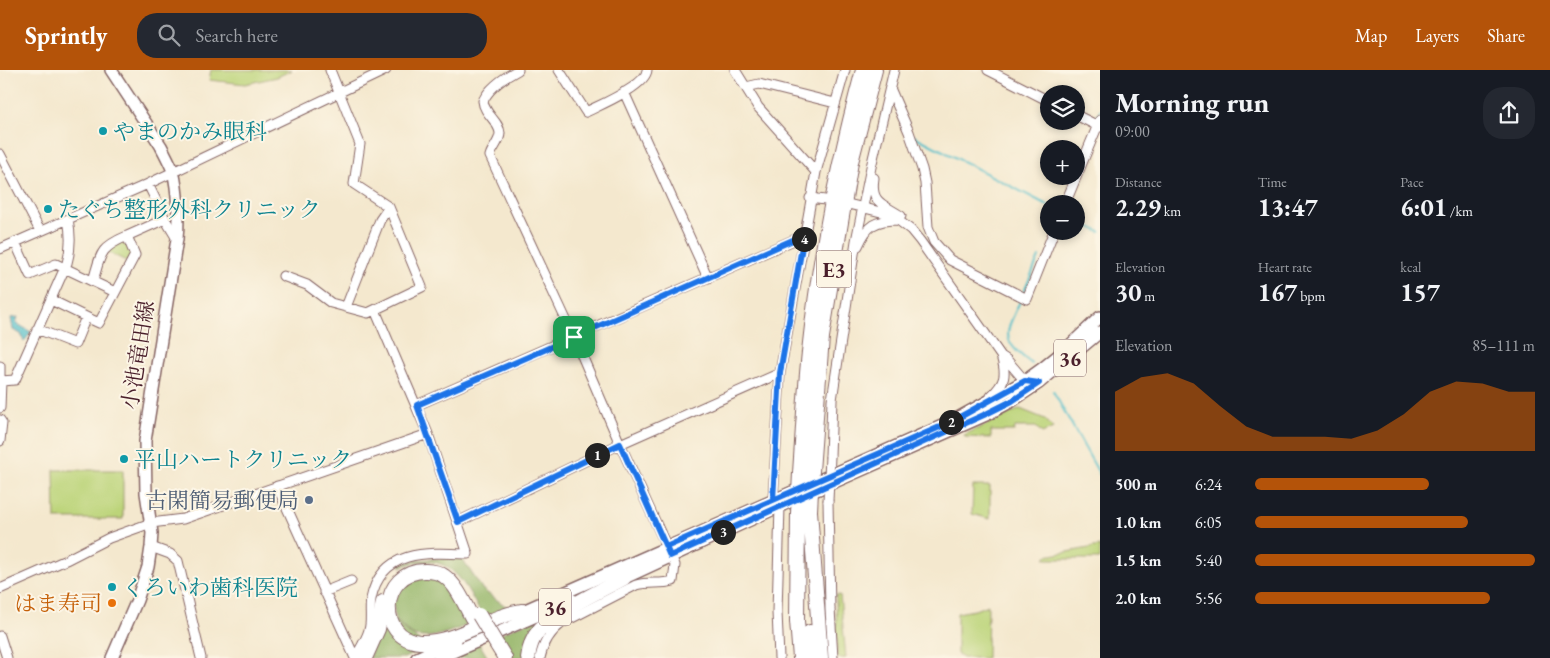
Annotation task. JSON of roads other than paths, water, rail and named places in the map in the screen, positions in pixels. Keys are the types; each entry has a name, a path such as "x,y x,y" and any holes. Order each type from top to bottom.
{"highway":[{"name":"E3","path":"800,658 797,621 806,472 810,342 821,265 840,161 863,70"},
{"name":"E3","path":"806,472 822,337 852,162 875,70"},
{"name":"E3","path":"804,512 812,658"},
{"path":"804,512 821,658"},
{"path":"365,658 378,629 385,590 400,571 411,566 421,565 440,568 450,574 462,587 494,650 505,658"},
{"path":"476,616 444,576 430,571 415,571 402,577 394,587 388,608 389,617 399,633 418,642 438,642 508,613 522,611"},
{"path":"528,658 531,643 540,630 565,611 624,578"}],"main road":[{"name":"小池竜田線","path":"111,70 162,146 173,172 179,220 145,441 146,493 151,523 152,547 138,600 112,658"},
{"name":"36","path":"417,658 522,611 668,551 949,423 1025,381 1065,350 1100,317"},
{"name":"36","path":"776,503 939,437 1012,401 1039,383 1100,332"},
{"name":"36","path":"440,658 624,578 668,551"}],"street":[{"path":"283,276 307,285 331,303 368,313 422,287 390,207 354,184 360,144 330,70"},
{"path":"0,249 148,184 386,70"},
{"path":"518,70 506,76 485,96 483,101 483,107 500,131 499,138 490,156 574,337 675,565 673,581 664,584 648,582 636,585 562,623 545,643 540,658"},
{"path":"560,70 586,112 642,81 647,74 647,70"},
{"path":"736,70 758,107 816,172"},
{"path":"780,658 776,503 780,373 810,198 844,70"},
{"path":"833,658 828,501 832,400 862,206 894,70"},
{"path":"988,70 1040,96"},
{"path":"746,88 759,84 835,103"},
{"path":"890,88 909,132 922,169 925,183 928,227 934,242 950,260 1027,298 1050,240"},
{"path":"624,92 708,278"},
{"path":"1069,195 1099,124 1085,119"},
{"path":"877,141 873,190 878,202 927,241 1006,353 1002,386 991,396 957,414 949,423"},
{"path":"0,154 3,166 40,231"},
{"path":"148,184 177,239"},
{"path":"810,198 825,200"},
{"path":"848,204 862,206 899,218"},
{"path":"346,307 380,220 390,207"},
{"path":"853,258 861,240 872,224 899,218"},
{"path":"0,381 15,380 65,268 69,254 70,230 68,219"},
{"path":"94,281 100,256 105,247 112,242 165,219"},
{"path":"417,405 804,235"},
{"path":"51,300 99,323 135,255 126,236"},
{"path":"15,242 30,274 56,264 115,292"},
{"path":"355,658 370,629 371,600 376,584 387,568 398,560 426,553 468,554 417,405 375,310"},
{"path":"37,329 76,344 86,317"},
{"path":"1004,358 1025,381 1039,383"},
{"path":"0,366 0,408"},
{"path":"458,522 620,444 780,373"},
{"path":"1012,401 1021,390 1025,381"},
{"path":"0,441 1,422"},
{"path":"0,589 66,560 109,538 151,523 183,519 428,434"},
{"path":"277,486 355,658"},
{"path":"152,547 170,554 178,561 201,658"},
{"path":"324,592 351,581"},
{"path":"0,639 7,658"}],"water":[{"path":"18,317 16,323 31,332 24,342 21,334 13,330 11,318"}],"waterway":[{"path":"1095,121 1100,110"},
{"path":"914,136 1040,201"},
{"path":"1085,224 1100,232"},
{"path":"1023,294 1039,257"},
{"path":"1021,299 1011,321 1008,335 1014,348 1032,364"},
{"path":"1053,391 1100,475"}],"place":[{"name":"やまのかみ眼科","path":"103,131"},
{"name":"たぐち整形外科クリニック","path":"48,209"},
{"name":"平山ハートクリニック","path":"124,459"},
{"name":"古閑簡易郵便局","path":"309,500"},
{"name":"くろいわ歯科医院","path":"112,587"},
{"name":"はま寿司","path":"112,603"}]}
